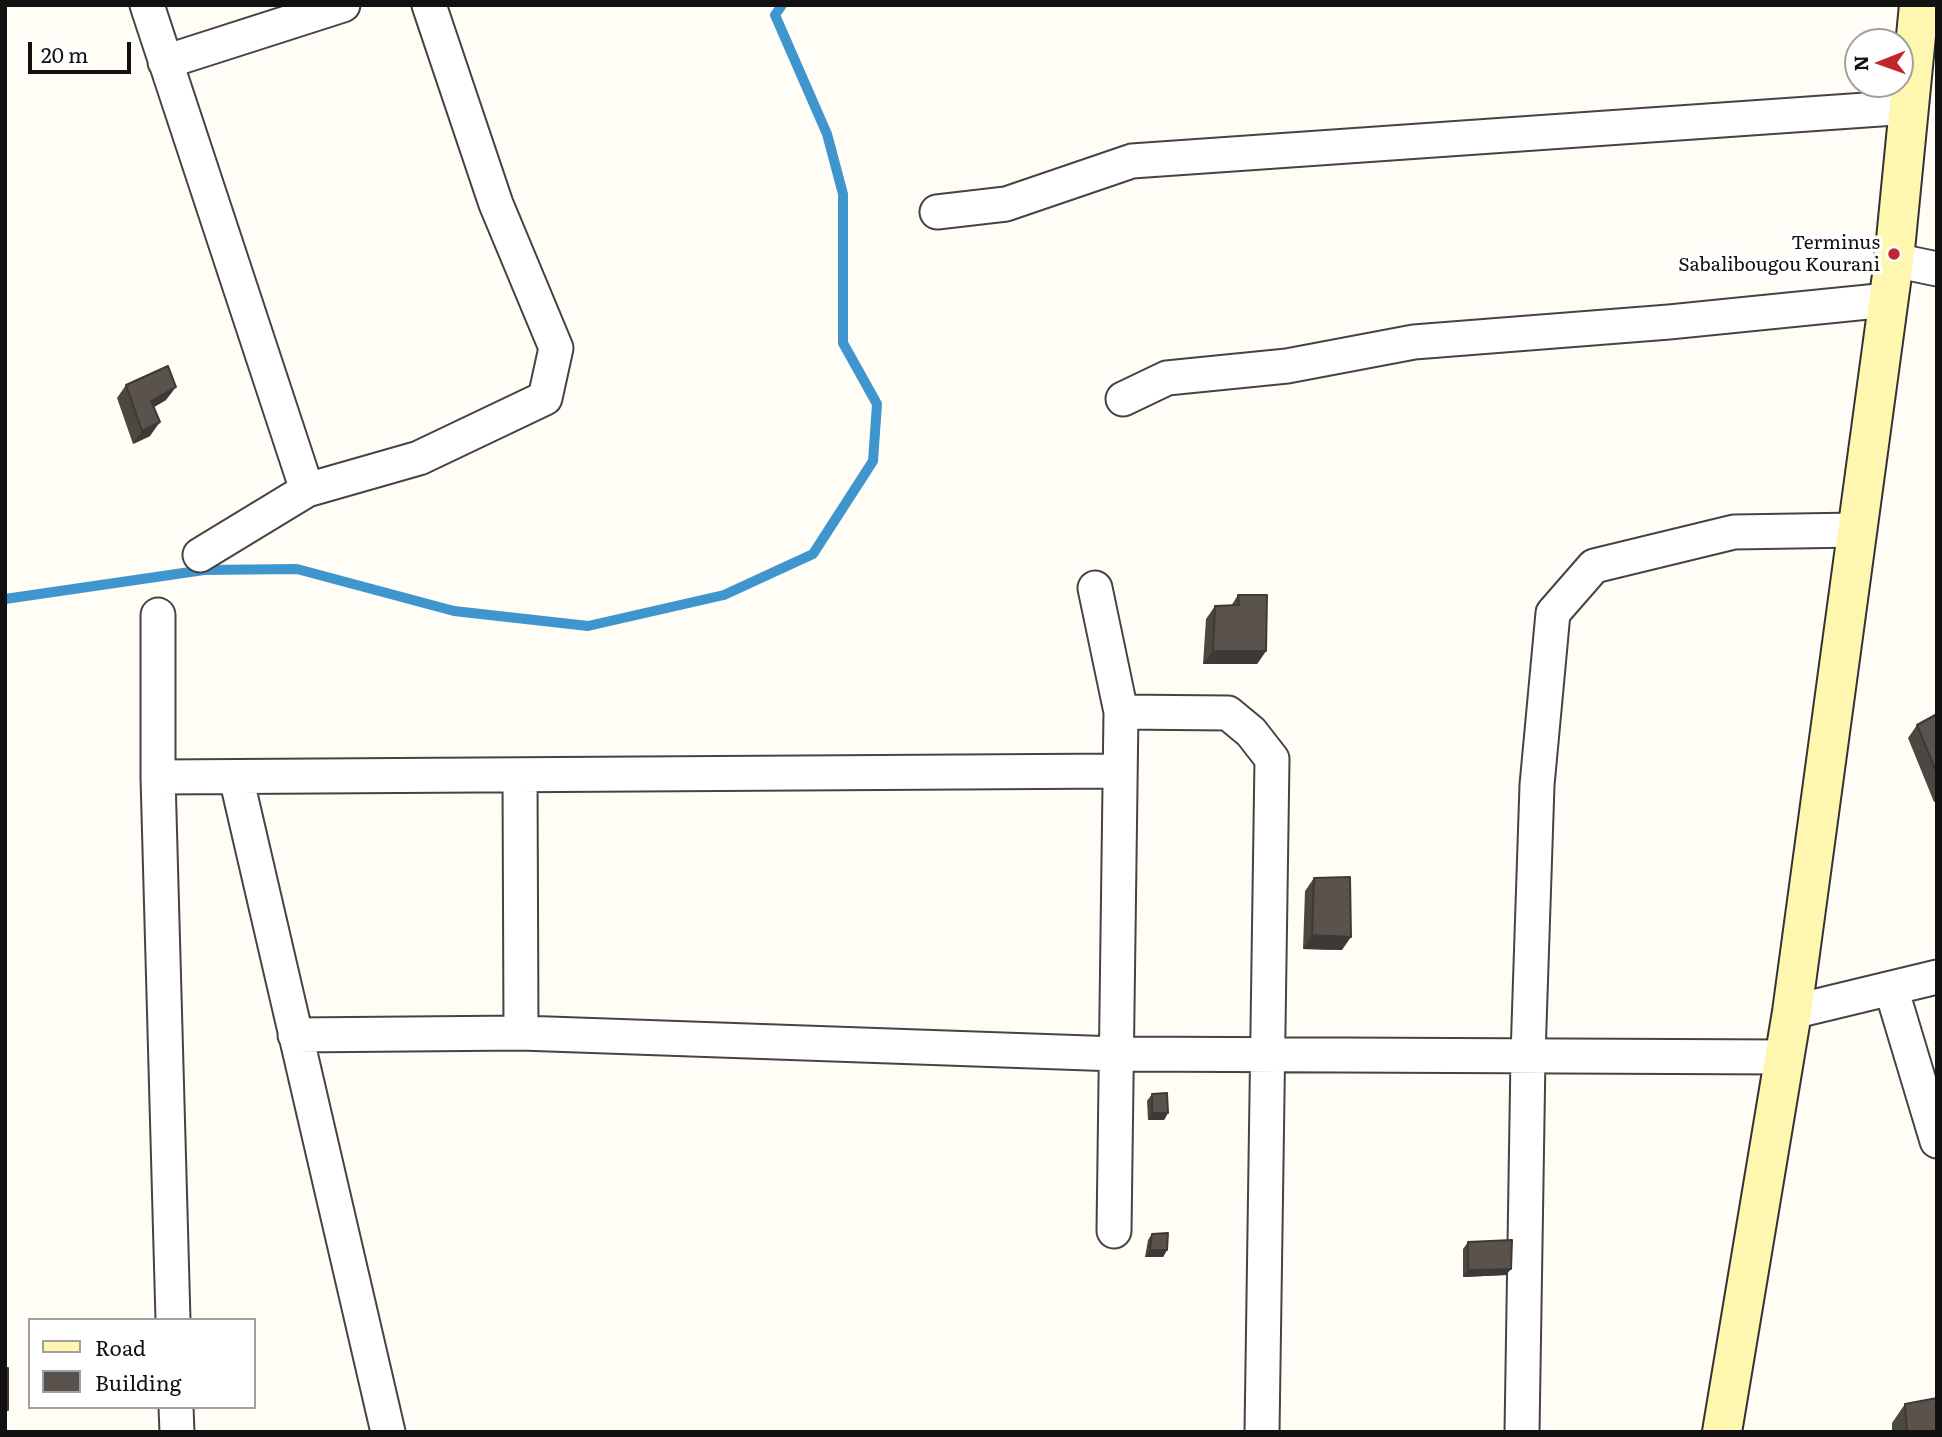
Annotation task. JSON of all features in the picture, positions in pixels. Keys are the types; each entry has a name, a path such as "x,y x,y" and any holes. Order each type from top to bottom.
{"main road":[{"path":"1722,1432 1792,1012 1920,81 1919,5"}],"street":[{"path":"147,5 307,490"},
{"path":"165,62 343,5"},
{"path":"200,555 307,490 419,458 545,398 556,348 496,204 429,5"},
{"path":"937,212 1006,204 1132,162 1920,81"},
{"path":"1894,260 1937,269"},
{"path":"1123,399 1167,378 1287,366 1414,342 1669,322 1888,300"},
{"path":"1522,1432 1528,1056 1537,785 1553,613 1594,566 1734,532 1857,530"},
{"path":"1095,587 1121,712 1114,1231"},
{"path":"158,615 158,778 173,1318"},
{"path":"1121,712 1228,713 1251,732 1272,759 1262,1432"},
{"path":"158,778 1120,771"},
{"path":"520,775 521,1033"},
{"path":"236,777 387,1432"},
{"path":"1792,1012 1937,977"},
{"path":"1891,988 1937,1141"},
{"path":"295,1035 521,1033 1117,1054 1785,1057"},
{"path":"176,1409 177,1432"}],"building":[{"path":"168,366 176,387 151,401 160,422 142,431 126,385"},
{"path":"1238,595 1267,595 1266,651 1213,651 1215,606 1239,605"},
{"path":"1937,714 1937,774 1917,725"},
{"path":"1350,877 1351,937 1312,935 1314,878"},
{"path":"1167,1093 1168,1113 1152,1113 1152,1094"},
{"path":"1168,1233 1167,1250 1150,1250 1152,1234"},
{"path":"1512,1240 1511,1269 1468,1270 1468,1242"},
{"path":"5,1368 8,1368 8,1410 5,1410"},
{"path":"1937,1398 1937,1432 1907,1432 1905,1404"}],"waterway":[{"path":"5,599 204,570 297,569 454,611 588,626 724,595 813,554 873,461 877,404 843,343 843,194 827,134 775,15 782,5"}],"place":[{"name":"Terminus Sabalibougou Kourani","path":"1894,254"}]}
